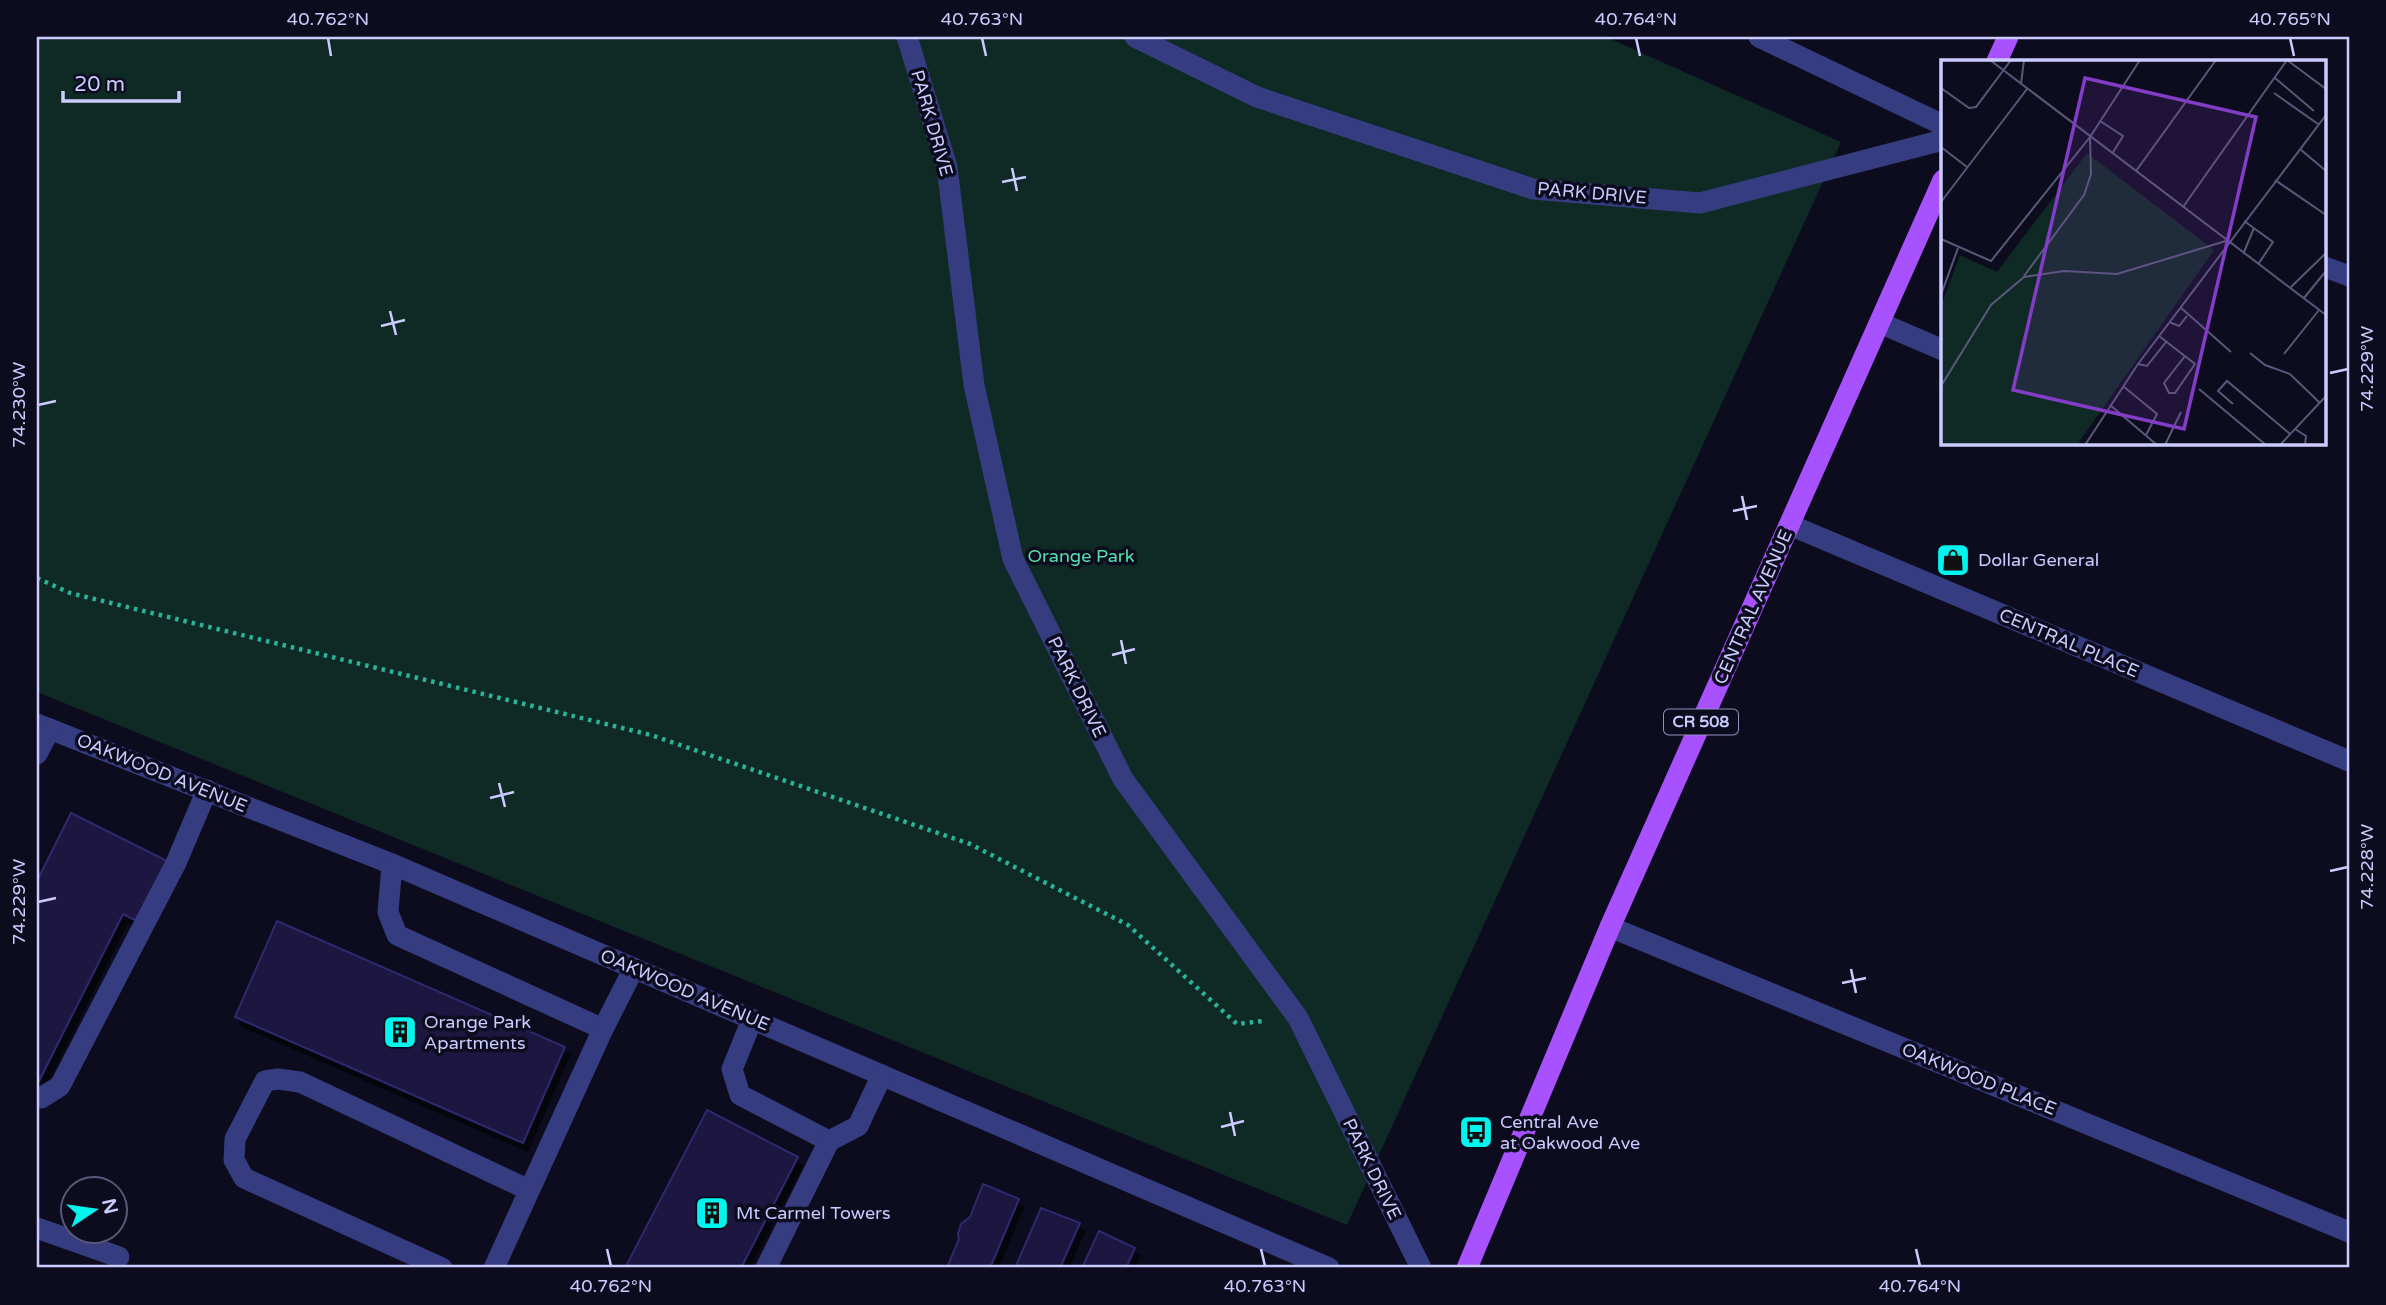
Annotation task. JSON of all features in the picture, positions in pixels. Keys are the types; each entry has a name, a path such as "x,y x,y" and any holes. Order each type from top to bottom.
{"main road":[{"path":"1997,60 2008,37"},
{"name":"CENTRAL AVENUE","path":"1468,1268 1610,927 1941,185"}],"street":[{"name":"PARK DRIVE","path":"907,37 947,167 974,385 1013,559 1123,779 1298,1018 1421,1268"},
{"name":"PARK DRIVE","path":"1135,37 1257,97 1533,189 1700,203 1941,141"},
{"path":"1759,37 1941,124"},
{"path":"2326,267 2349,276"},
{"path":"1880,323 1941,348"},
{"name":"CENTRAL PLACE","path":"1790,525 2349,761"},
{"path":"37,754 43,726"},
{"name":"OAKWOOD AVENUE","path":"43,726 392,864 1329,1268"},
{"path":"37,1097 41,1098 60,1086 176,863 207,790"},
{"path":"392,864 388,912 397,935 603,1029"},
{"name":"OAKWOOD PLACE","path":"1610,927 2349,1232"},
{"path":"494,1268 603,1029 634,968"},
{"path":"752,1020 732,1069 740,1095 830,1141"},
{"path":"766,1268 830,1141 858,1126 882,1075"},
{"path":"442,1268 244,1178 234,1160 235,1139 265,1081 278,1079 300,1082 529,1190"},
{"path":"37,1228 120,1257"}],"path":[{"path":"37,578 70,593 650,735 970,845 1128,925 1237,1024 1298,1018"}],"green space":[{"name":"Orange Park","path":"37,37 1606,37 1841,142 1347,1225 37,692"}],"building":[{"path":"71,813 171,863 141,923 123,914 38,1083 37,881"},
{"name":"Orange Park Apartments","path":"277,921 565,1047 523,1143 235,1017"},
{"name":"Mt Carmel Towers","path":"707,1110 798,1157 741,1268 625,1268"},
{"path":"983,1184 1019,1199 990,1268 947,1268 959,1239 961,1224 970,1217"},
{"path":"1041,1208 1080,1223 1060,1268 1015,1268"},
{"path":"1099,1231 1135,1248 1126,1268 1082,1268"}],"place":[{"name":"Dollar General","path":"1953,560"},
{"name":"Orange Park Apartments","path":"400,1032"},
{"name":"Central Ave at Oakwood Ave","path":"1476,1132"},
{"name":"Mt Carmel Towers","path":"712,1213"}]}
